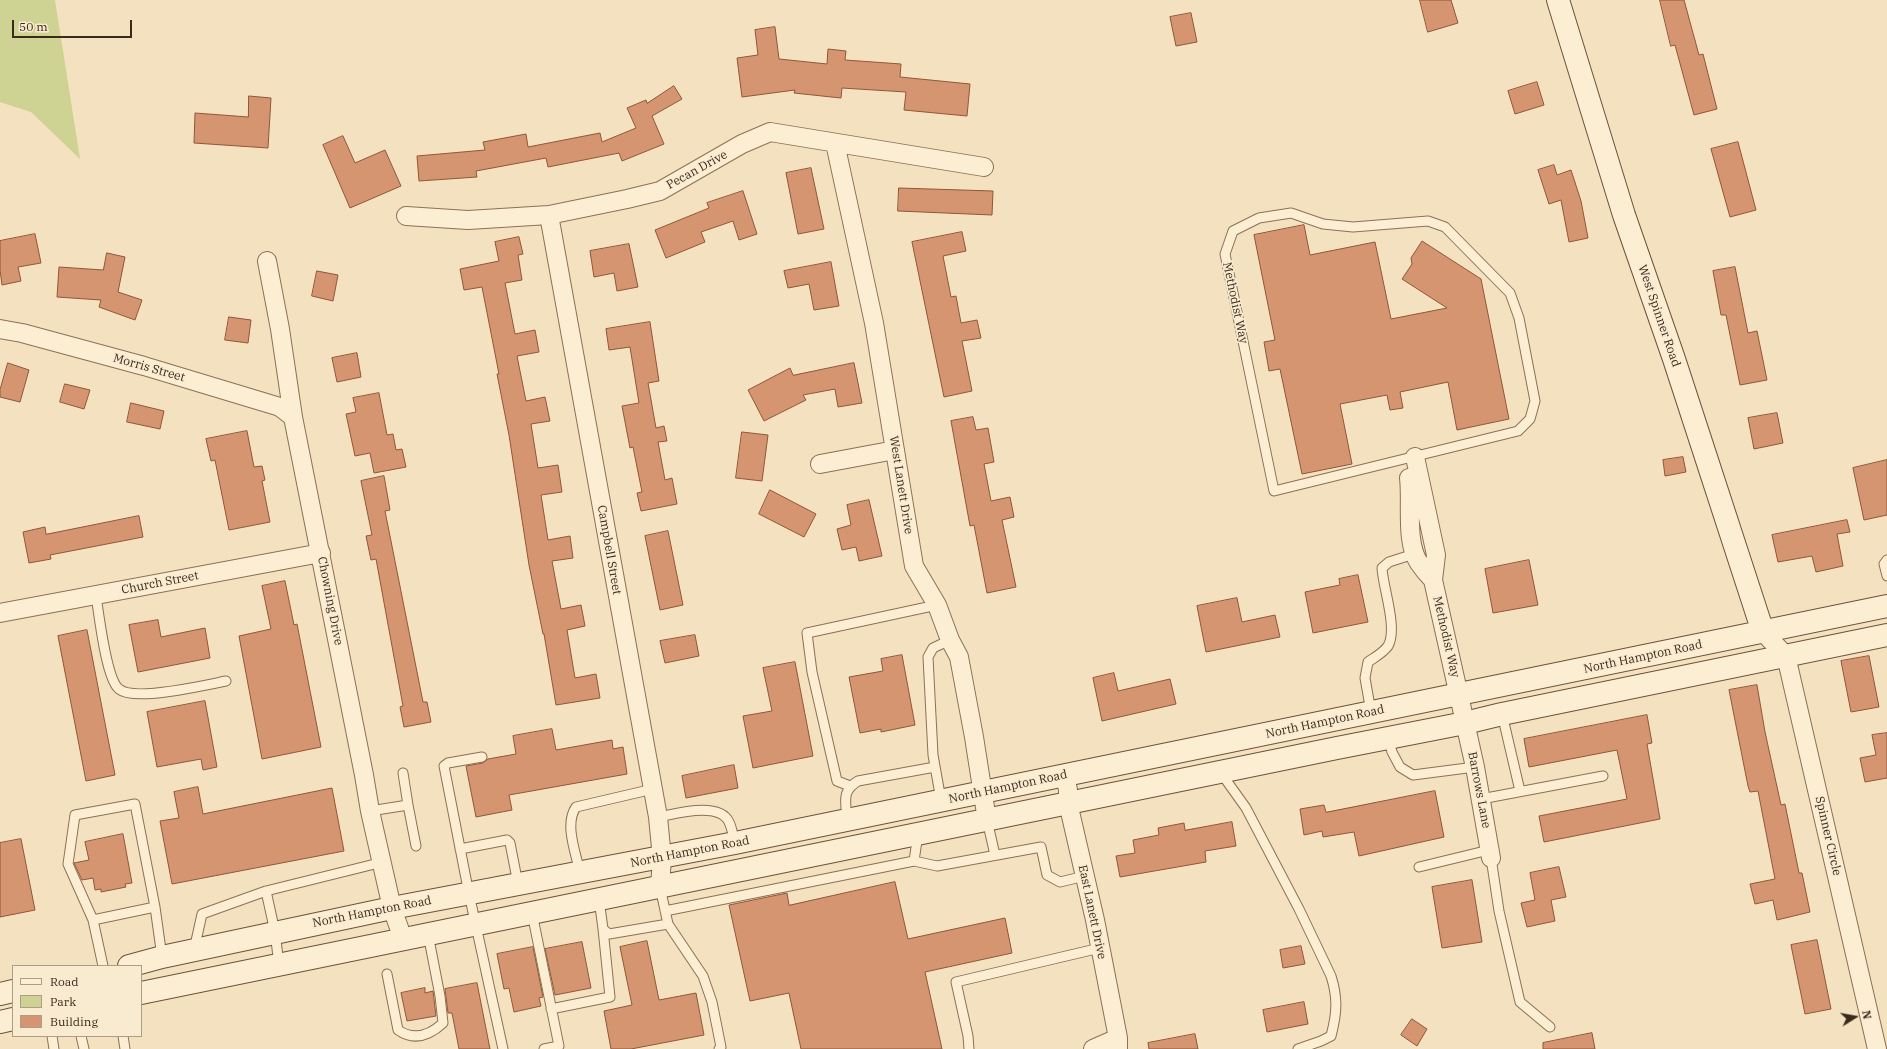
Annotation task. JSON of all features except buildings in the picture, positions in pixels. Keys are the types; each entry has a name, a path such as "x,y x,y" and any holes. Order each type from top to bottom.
{"main road":[{"name":"West Spinner Road","path":"1558,0 1624,215 1676,366 1763,632"},
{"name":"North Hampton Road","path":"133,965 275,932 392,908 662,858 1887,606"},
{"path":"142,993 1388,737 1465,723 1887,635"},
{"path":"1507,684 1508,713"},
{"path":"912,806 918,834"},
{"path":"756,839 762,866"},
{"path":"202,949 216,978"},
{"path":"0,994 12,991"},
{"path":"0,1022 12,1020"}],"street":[{"name":"Pecan Drive","path":"406,216 468,220 549,215 627,199 660,191 742,144 770,132 984,167"},
{"name":"West Lanett Drive","path":"835,143 874,323 914,566 937,605 950,640 959,658 987,820"},
{"name":"Campbell Street","path":"549,215 658,817 662,858 660,887"},
{"name":"Chowning Drive","path":"267,261 280,329 293,417 321,553 370,811 383,862 392,908 403,938"},
{"name":"Morris Street","path":"0,329 22,333 136,364 272,404 280,407 293,417"},
{"path":"820,464 896,450"},
{"name":"Methodist Way","path":"1411,458 1410,526 1414,554 1418,563 1433,580"},
{"name":"Methodist Way","path":"1411,458 1436,555 1433,580 1465,723"},
{"name":"Church Street","path":"0,613 321,553"},
{"path":"1763,632 1786,656"},
{"name":"Spinner Circle","path":"1786,656 1877,1049"},
{"name":"Barrows Lane","path":"1465,723 1482,800 1490,854"},
{"name":"East Lanett Drive","path":"1065,775 1068,790 1068,803 1100,948 1118,1044"},
{"path":"1092,1049 1118,1044"}],"lane":[{"name":"Methodist Way","path":"1291,213 1323,224 1353,227 1428,221 1445,227 1510,293 1519,318 1535,401 1530,419 1518,431 1411,458 1274,491 1225,254 1233,231 1259,218 1291,213"},
{"path":"1371,712 1365,678 1368,662 1380,654 1388,645 1391,631 1391,614 1382,568 1389,562 1414,554"},
{"path":"1887,560 1884,564 1887,576"},
{"path":"96,596 109,672 118,689 131,695 173,691 226,681"},
{"path":"850,786 837,780 812,672 807,633 937,605"},
{"path":"941,801 932,747 928,656 933,648 950,640"},
{"path":"1508,713 1520,791"},
{"path":"1388,737 1392,752 1400,767 1413,775 1475,767"},
{"path":"482,757 448,763 444,766 475,924 503,1049"},
{"path":"847,820 846,794 850,786 858,781 935,767"},
{"path":"1220,772 1246,808 1253,821 1299,909 1331,976 1335,990 1337,1016 1331,1036 1298,1049"},
{"path":"403,773 416,846"},
{"path":"1482,800 1520,791 1603,776"},
{"path":"580,873 570,824 571,814 576,807 653,789"},
{"path":"103,965 93,920 68,864 76,815 135,804 155,907 162,957"},
{"path":"370,811 408,805"},
{"path":"658,817 707,810 719,813 729,820 735,843"},
{"path":"987,820 995,855"},
{"path":"914,861 918,834"},
{"path":"460,849 507,840 510,843 518,884"},
{"path":"665,911 914,861 937,866 1041,847 1047,875 1060,882 1085,876"},
{"path":"1419,867 1490,854 1498,911 1520,1002 1550,1027"},
{"path":"202,949 202,914 266,891 383,862"},
{"path":"660,887 668,924 703,976 712,1002 721,1047 719,1049"},
{"path":"266,891 275,932 279,965"},
{"path":"551,1009 610,996 599,899"},
{"path":"93,920 155,907"},
{"path":"532,913 559,1046 544,1049"},
{"path":"603,929 609,934 668,924"},
{"path":"387,974 398,1030 407,1036 417,1036 433,1032 443,1023 440,996 428,934"},
{"path":"969,1049 968,1036 956,982 1100,948"},
{"path":"52,1037 54,1049"},
{"path":"81,1037 84,1049"},
{"path":"123,1037 125,1049"}],"green space":[{"path":"0,0 55,0 80,159 31,112 0,102"}]}
